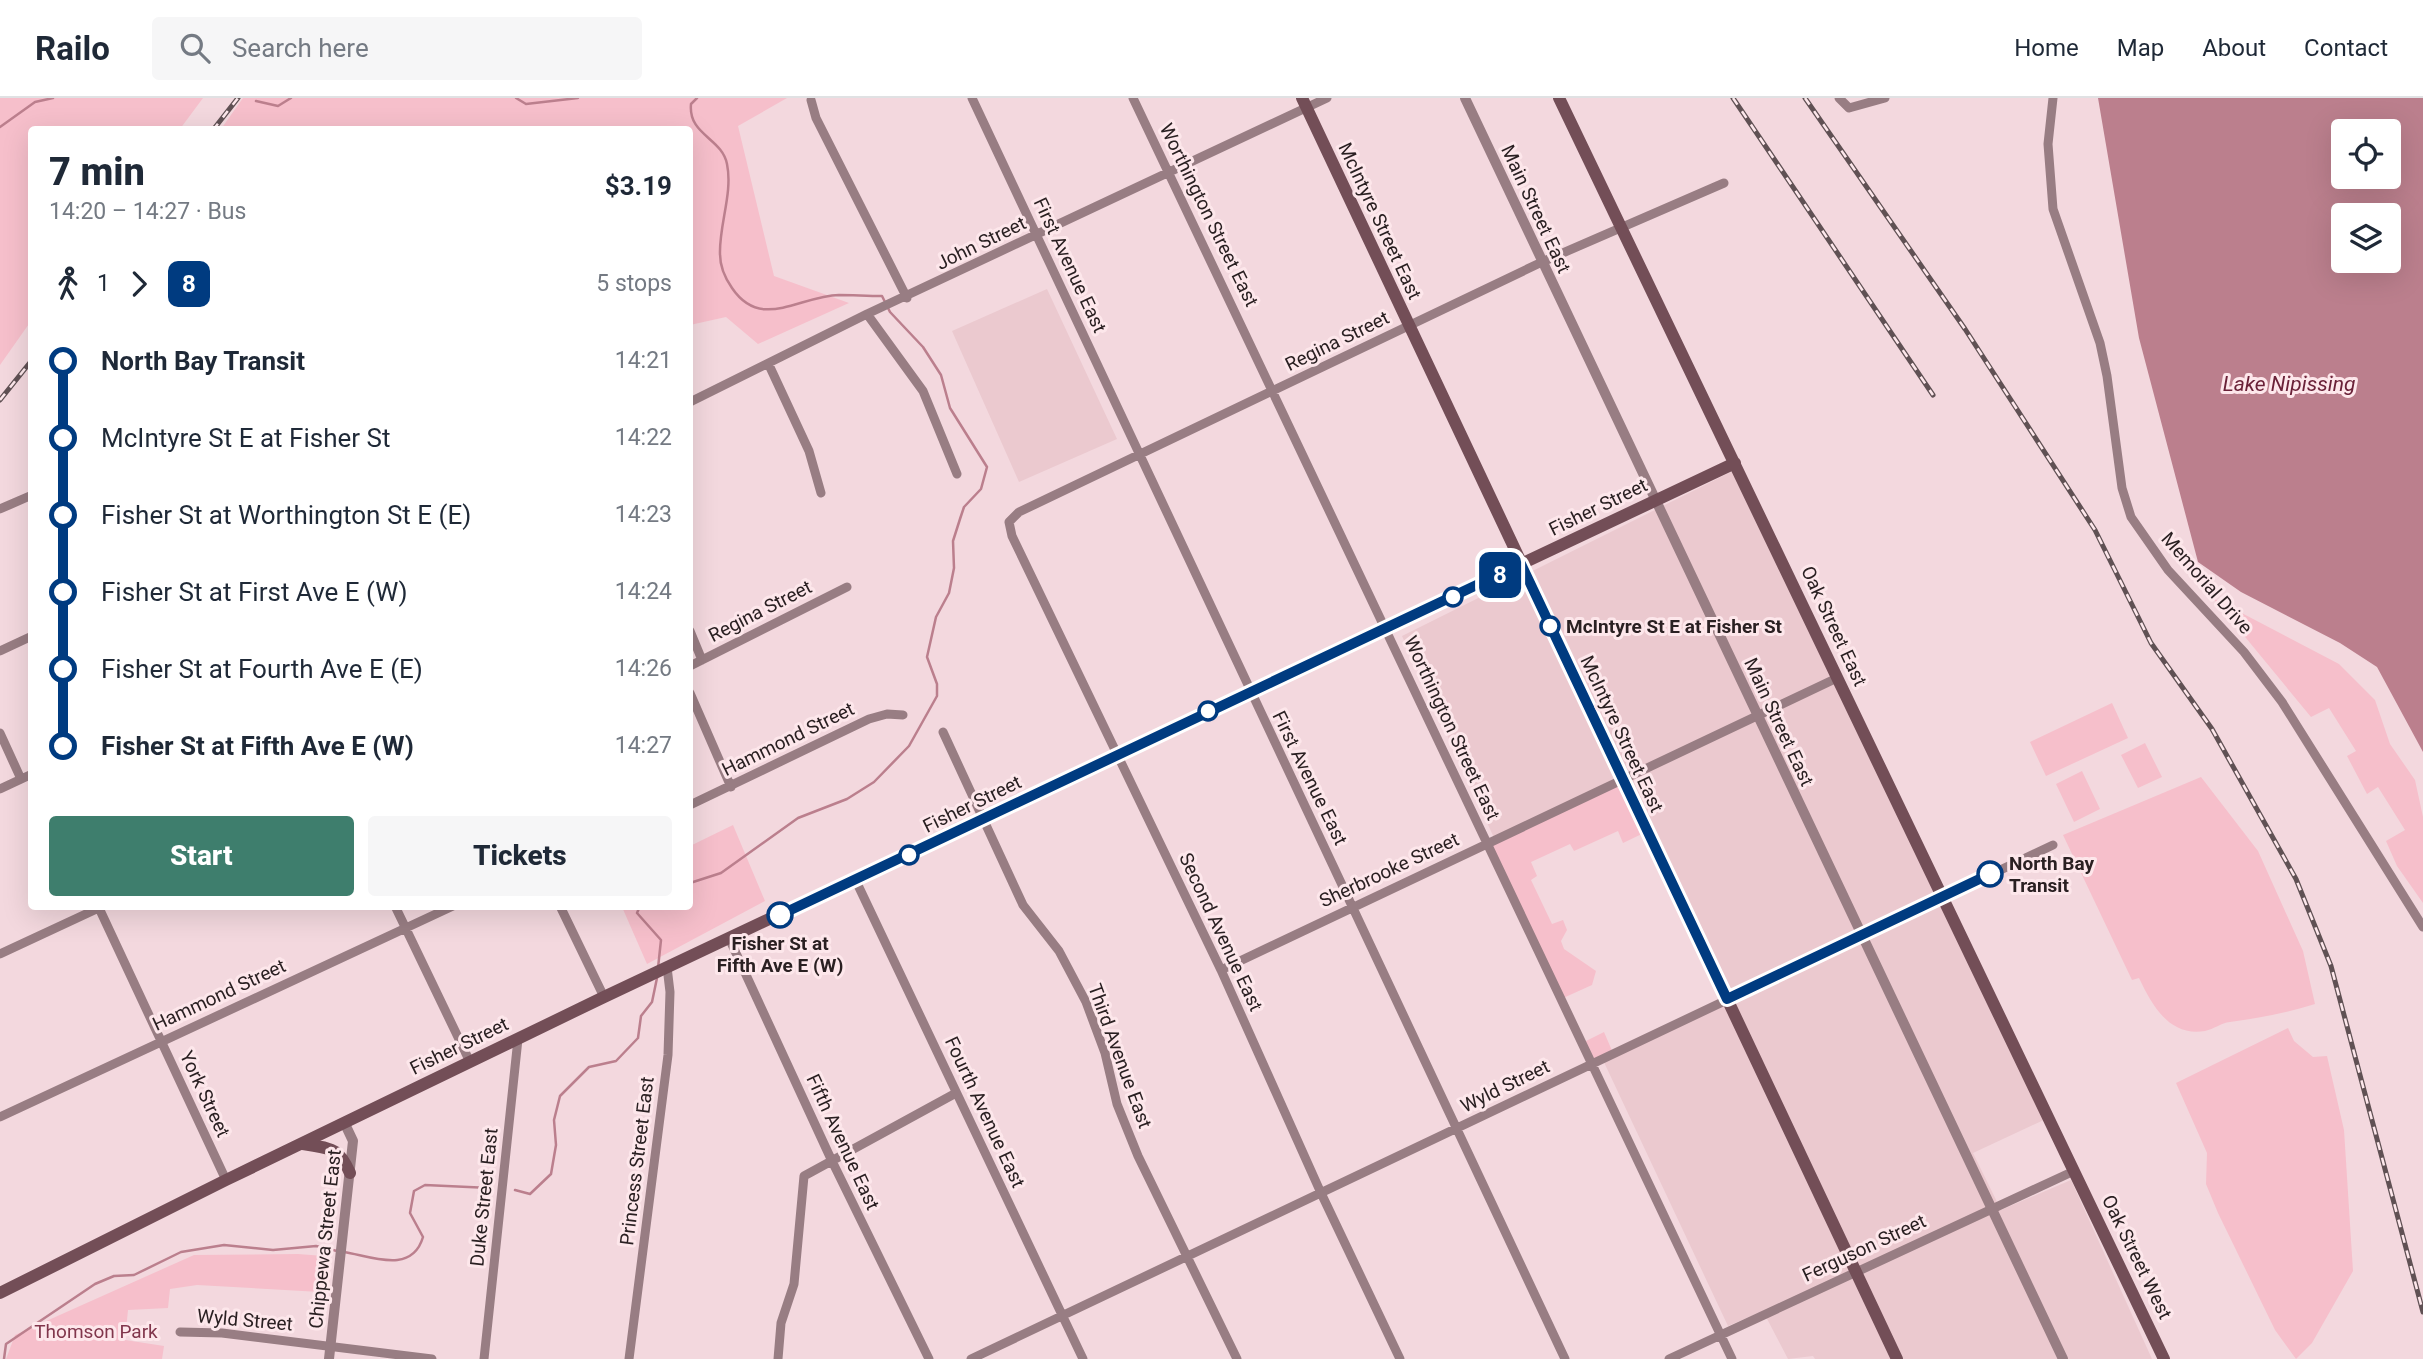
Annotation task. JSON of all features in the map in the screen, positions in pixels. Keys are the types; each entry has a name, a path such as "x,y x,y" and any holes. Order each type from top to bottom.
{"main road":[{"name":"Oak Street East","path":"1559,98 2074,1171"},
{"name":"McIntyre Street East","path":"1304,103 1896,1359"},
{"name":"Fisher Street","path":"0,1293 226,1180 664,969 856,881 1249,691 1735,463"},
{"path":"303,1144 335,1150 350,1173"},
{"name":"Oak Street West","path":"2074,1171 2164,1359"}],"street":[{"name":"First Avenue East","path":"972,98 1565,1359"},
{"name":"Worthington Street East","path":"1133,98 1732,1359"},
{"name":"John Street","path":"693,401 867,314 1169,173 1304,103 1326,98"},
{"name":"Main Street East","path":"1465,98 2063,1359"},
{"path":"1839,98 1849,108 1885,98"},
{"name":"Memorial Drive","path":"2053,98 2048,144 2053,209 2100,344 2122,488 2132,517 2168,570 2244,652 2282,702 2423,927"},
{"path":"811,100 816,118 905,298"},
{"name":"Regina Street","path":"1009,522 1019,512 1542,262 1724,183"},
{"path":"867,314 923,391 957,474"},
{"path":"769,365 809,451 821,493"},
{"path":"0,509 28,497"},
{"name":"Second Avenue East","path":"1009,522 1012,536 1221,970 1321,1193 1400,1359"},
{"name":"Regina Street","path":"693,664 847,587"},
{"path":"0,651 28,638"},
{"path":"693,638 702,660"},
{"name":"Sherbrooke Street","path":"1221,970 1838,678"},
{"path":"693,699 731,787"},
{"name":"Hammond Street","path":"693,803 731,787 869,719 887,714 904,715"},
{"name":"Third Avenue East","path":"943,732 1023,905 1059,951 1086,1002 1105,1054 1117,1104 1138,1156 1237,1359"},
{"path":"0,733 21,779"},
{"path":"0,789 28,776"},
{"name":"Wyld Street","path":"971,1359 2053,845"},
{"name":"Fourth Avenue East","path":"856,881 1083,1359"},
{"path":"0,954 95,910"},
{"name":"York Street","path":"102,910 226,1180"},
{"path":"398,910 470,1062"},
{"name":"Hammond Street","path":"0,1117 444,910"},
{"path":"562,910 604,998"},
{"name":"Fifth Avenue East","path":"729,938 831,1159 929,1359"},
{"name":"Princess Street East","path":"629,1359 668,1055 670,992 664,969"},
{"name":"Duke Street East","path":"484,1359 518,1039"},
{"path":"778,1359 781,1323 794,1284 804,1176 956,1093"},
{"name":"Chippewa Street East","path":"330,1359 353,1141 345,1124"},
{"name":"Ferguson Street","path":"1669,1359 2074,1171"},
{"name":"Wyld Street","path":"180,1332 222,1333 432,1359"}],"shaded area":[{"path":"1047,289 1117,439 1019,482 952,331"},
{"path":"1733,471 2046,1119 1973,1153 2001,1210 2071,1180 2152,1359 1815,1359 1813,1356 1788,1359 1763,1311 1728,1326 1602,1058 1726,999 1623,782 1495,840 1402,636"}],"green space":[{"path":"0,98 203,98 182,126 28,126 28,325 0,365"},
{"path":"243,98 787,98 738,126 774,276 849,303 758,344 726,317 693,324 693,126 223,126"},
{"path":"2213,598 2339,664 2375,700 2390,744 2415,780 2423,817 2423,903 2397,866 2386,841 2405,830 2378,787 2367,794 2347,756 2356,751 2329,708 2311,717"},
{"path":"2112,703 2128,738 2046,776 2030,742"},
{"path":"2145,743 2162,777 2138,788 2121,755"},
{"path":"2082,771 2100,809 2074,822 2056,784"},
{"path":"2201,777 2258,851 2303,951 2315,1004 2192,1032 2181,1029 2163,1017 2139,978 2132,980 2063,835"},
{"path":"1622,782 1646,832 1623,843 1618,831 1574,851 1570,844 1531,862 1537,876 1531,880 1552,924 1563,920 1567,930 1561,941 1564,949 1596,971 1592,985 1561,999 1486,844"},
{"path":"733,825 765,901 647,964 623,910 693,910 693,845"},
{"path":"2288,1028 2294,1041 2313,1057 2327,1056 2344,1130 2353,1271 2312,1343 2296,1359 2275,1330 2218,1213 2206,1184 2207,1153 2176,1083"},
{"path":"1604,1032 1613,1053 1591,1063 1582,1043"},
{"name":"Thomson Park","path":"194,1255 324,1256 320,1292 197,1285 170,1289 168,1308 128,1310 125,1340 164,1346 162,1359 6,1359 15,1335"}],"water":[{"name":"Lake Nipissing","path":"2098,98 2423,98 2423,752 2377,667 2340,643 2241,592 2198,562 2139,338"}],"waterway":[{"path":"0,127 35,102 53,98"},
{"path":"256,101 278,106 291,98"},
{"path":"516,98 526,104 578,98"},
{"path":"693,882 721,873 798,818 847,799 874,782 909,746 937,696 937,684 927,657 936,617 949,593 954,568 953,541 964,507 981,489 987,467 950,408 941,375 923,347 890,312 882,296 839,295 768,309 743,301 732,288 723,272 720,254 728,186 727,164 719,148 695,123 691,104 697,98"},
{"path":"638,910 637,913 661,940 658,968"},
{"path":"515,1190 530,1194 551,1174 556,1145 554,1120 560,1096 589,1067 616,1061 638,1038 641,1016 652,1002 657,978"},
{"path":"344,1252 389,1260 410,1256 418,1249 423,1237 410,1213 414,1191 425,1185 490,1188"},
{"path":"4,1359 6,1344 95,1284 114,1276 134,1275 181,1252 224,1245 273,1250 316,1246 337,1251"}],"railway":[{"path":"216,126 238,98"},
{"path":"1733,98 1933,395"},
{"path":"1805,98 1965,329 2095,530 2151,643 2212,729 2296,879 2331,966 2423,1312"},
{"path":"0,400 28,365"}],"bus line":[{"name":"8","path":"780,915 1521,564 1727,999 1990,874"}],"place":[{"name":"McIntyre St E at Fisher St","path":"1550,626"},
{"name":"North Bay Transit","path":"1990,874"},
{"name":"Fisher St at Fifth Ave E (W)","path":"780,915"}]}
